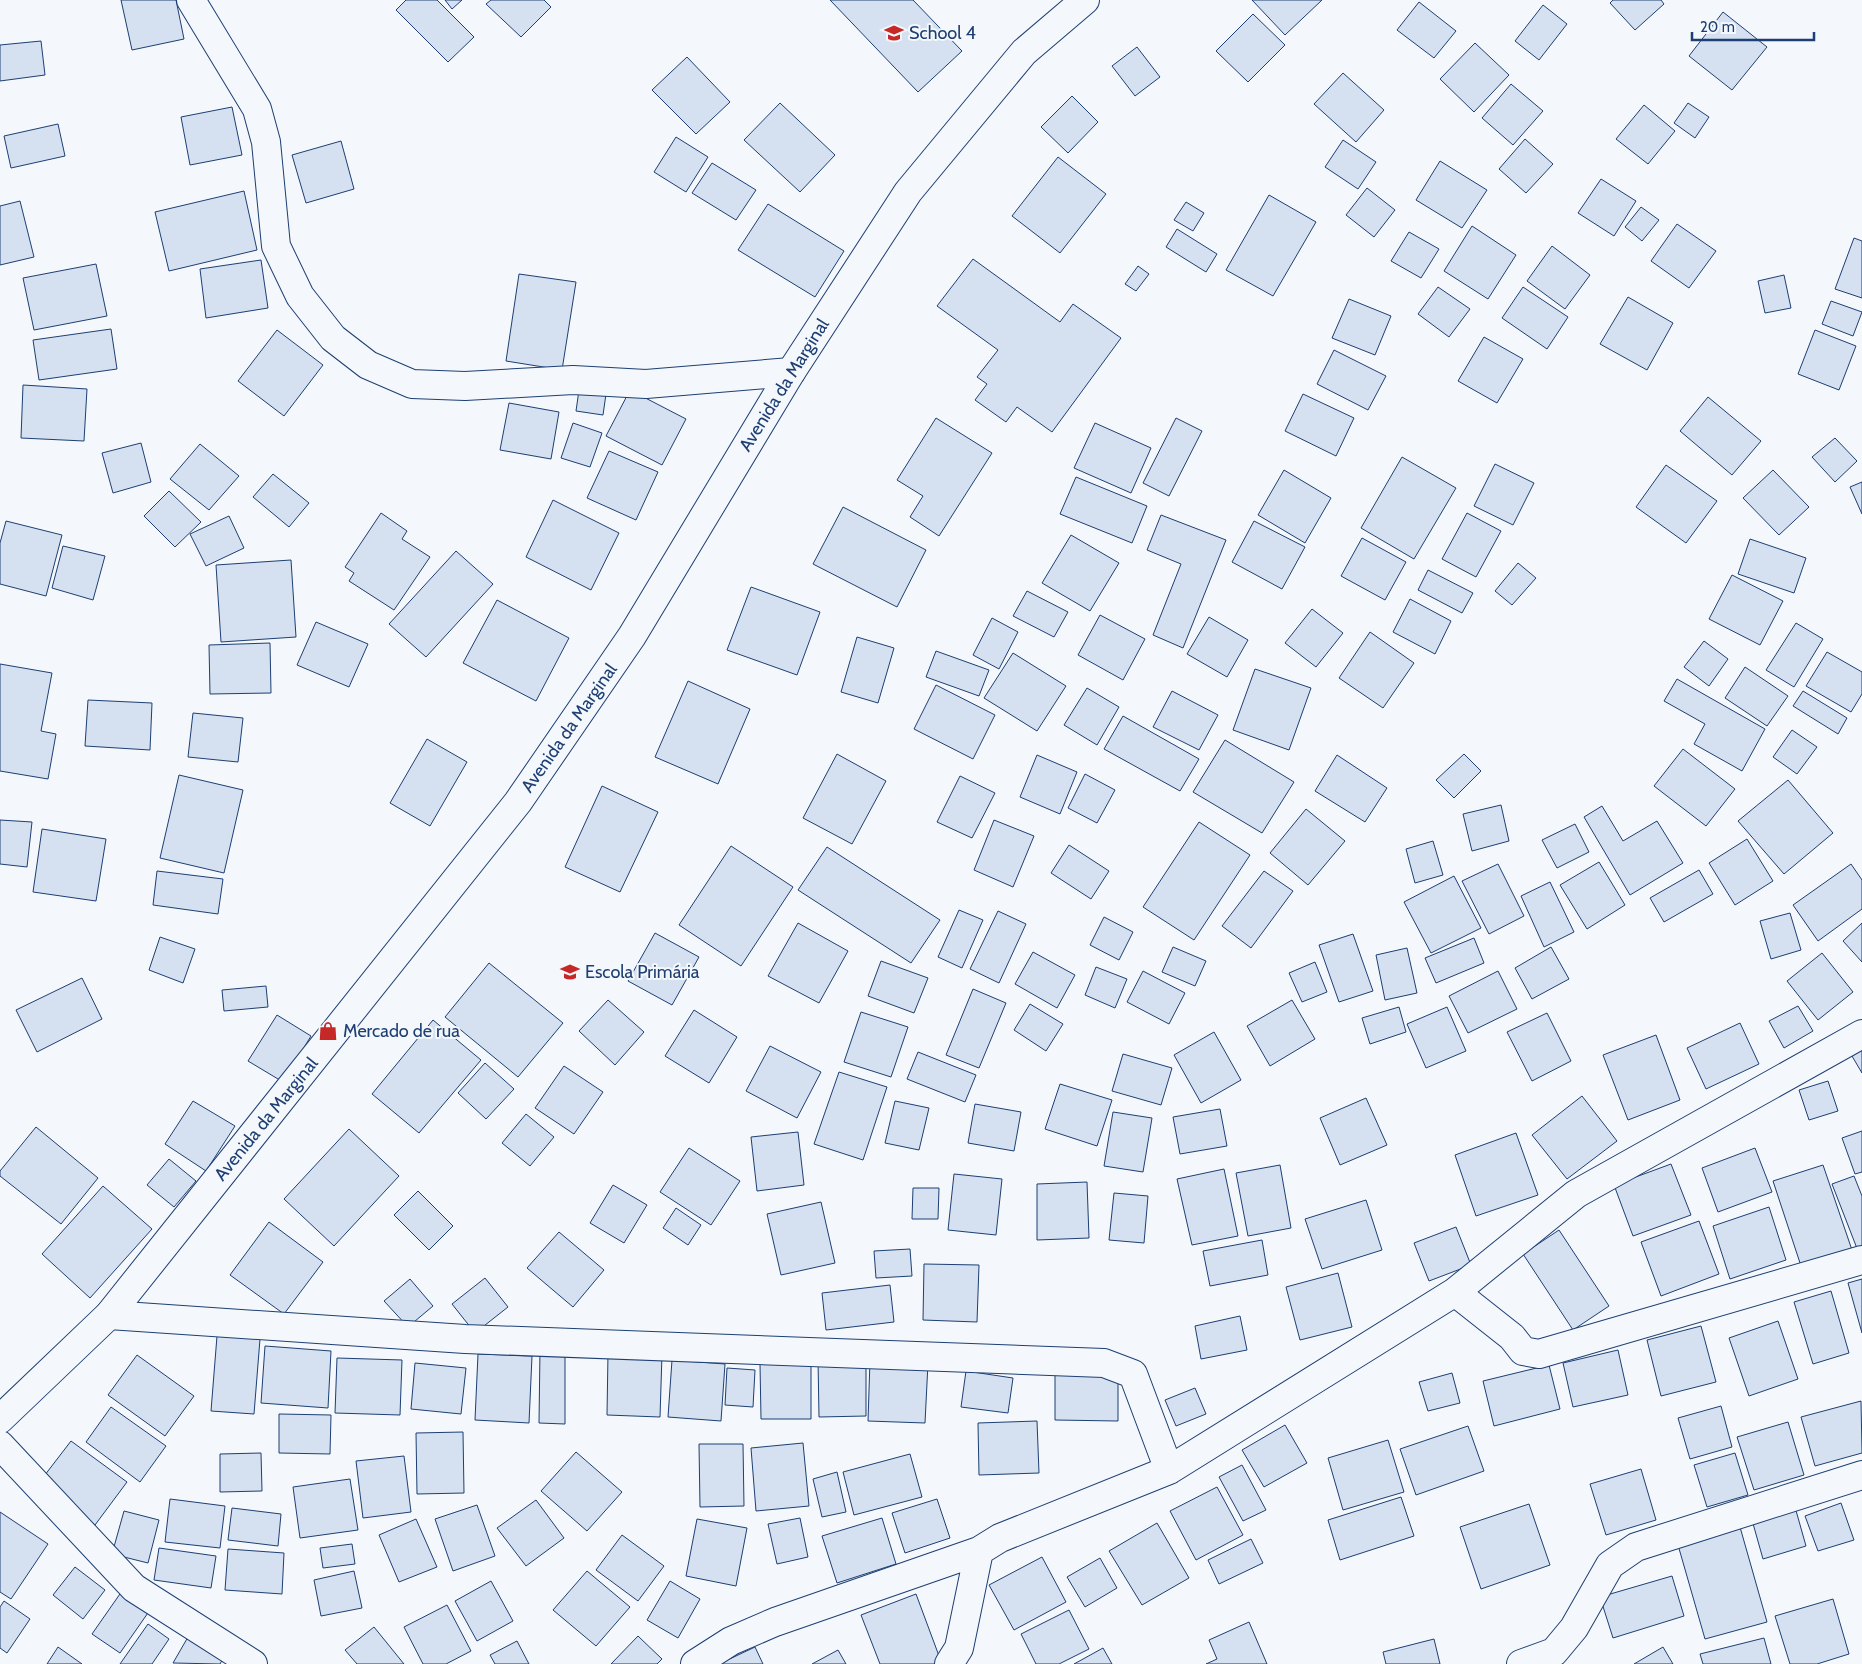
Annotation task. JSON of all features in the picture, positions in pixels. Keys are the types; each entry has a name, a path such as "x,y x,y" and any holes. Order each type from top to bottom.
{"street":[{"path":"191,0 257,109 266,142 276,246 300,296 333,338 368,365 412,384 465,386 573,380 646,384 791,372"},
{"name":"Avenida da Marginal","path":"0,1419 108,1315 518,802 632,636 791,372 908,192 1024,52 1085,0"},
{"path":"695,1664 731,1641 775,1622 979,1551 1000,1538 1169,1470 1455,1292 1576,1194 1862,1034"},
{"path":"1455,1292 1512,1337 1523,1351 1539,1354 1862,1260"},
{"path":"108,1315 465,1339 1104,1363 1133,1374 1169,1470"},
{"path":"0,1445 134,1588 253,1664"},
{"path":"1521,1664 1554,1652 1574,1628 1610,1565 1636,1546 1862,1475"},
{"path":"949,1664 959,1648 979,1551"}],"building":[{"path":"121,0 176,0 184,39 132,50"},
{"path":"406,0 437,0 474,37 448,62 396,10"},
{"path":"445,0 462,0 452,9"},
{"path":"491,0 544,0 551,7 521,37 486,4"},
{"path":"830,0 913,0 962,51 918,92"},
{"path":"1252,0 1322,0 1285,35"},
{"path":"1613,0 1661,0 1664,4 1635,30 1610,3"},
{"path":"1419,2 1456,31 1434,58 1397,30"},
{"path":"1543,5 1567,24 1539,60 1515,41"},
{"path":"1723,12 1767,47 1732,90 1689,56"},
{"path":"1253,14 1285,45 1248,82 1216,51"},
{"path":"41,41 45,75 0,81 0,45"},
{"path":"1475,43 1509,75 1474,112 1440,79"},
{"path":"1137,47 1160,77 1135,96 1112,66"},
{"path":"687,57 730,102 696,134 652,90"},
{"path":"1343,73 1384,110 1356,142 1314,104"},
{"path":"1511,84 1543,111 1513,145 1482,118"},
{"path":"1072,96 1098,122 1068,153 1041,127"},
{"path":"780,103 835,155 800,192 744,140"},
{"path":"1688,103 1709,117 1695,138 1674,123"},
{"path":"1644,105 1675,131 1648,164 1616,139"},
{"path":"232,107 242,155 190,165 181,117"},
{"path":"58,124 65,156 11,168 4,136"},
{"path":"676,137 708,157 686,192 654,172"},
{"path":"1525,139 1553,164 1526,193 1499,169"},
{"path":"1343,140 1376,162 1358,189 1325,167"},
{"path":"341,141 354,189 306,203 292,155"},
{"path":"1058,157 1106,194 1060,253 1012,216"},
{"path":"1440,161 1487,190 1462,228 1416,200"},
{"path":"712,163 756,190 736,220 692,193"},
{"path":"1601,179 1636,201 1614,236 1578,213"},
{"path":"1367,188 1395,210 1374,237 1346,215"},
{"path":"244,191 257,250 169,271 155,212"},
{"path":"1269,195 1316,222 1273,296 1226,270"},
{"path":"20,201 34,257 0,265 0,206"},
{"path":"1186,202 1204,213 1193,231 1174,220"},
{"path":"768,204 844,251 815,297 738,250"},
{"path":"1641,207 1659,220 1642,241 1625,227"},
{"path":"1677,224 1716,251 1689,288 1651,261"},
{"path":"1472,226 1516,255 1488,299 1444,271"},
{"path":"1177,229 1217,254 1206,272 1166,247"},
{"path":"1409,232 1439,249 1421,278 1391,261"},
{"path":"1854,238 1862,241 1862,298 1835,289"},
{"path":"1552,246 1590,275 1565,309 1527,281"},
{"path":"973,259 1060,322 1073,304 1121,338 1052,432 1017,407 1006,422 975,400 987,384 977,377 998,350 937,306"},
{"path":"261,260 268,308 206,318 200,269"},
{"path":"96,264 107,316 34,330 23,278"},
{"path":"1138,266 1149,274 1136,291 1125,284"},
{"path":"519,274 576,282 562,370 506,361"},
{"path":"1784,275 1791,308 1765,313 1758,281"},
{"path":"1438,287 1470,309 1449,337 1418,314"},
{"path":"1523,287 1568,317 1547,349 1502,318"},
{"path":"1628,297 1673,323 1647,370 1600,344"},
{"path":"1349,299 1391,316 1375,355 1332,338"},
{"path":"1831,301 1862,312 1853,336 1822,324"},
{"path":"111,329 117,369 39,380 33,340"},
{"path":"277,330 323,365 284,416 238,381"},
{"path":"1815,330 1856,346 1839,390 1798,374"},
{"path":"1484,337 1523,359 1497,403 1458,381"},
{"path":"1334,350 1386,376 1368,410 1317,384"},
{"path":"23,385 87,389 84,441 21,438"},
{"path":"579,390 606,394 603,415 576,411"},
{"path":"630,390 686,419 662,465 606,436"},
{"path":"1303,394 1354,418 1336,456 1285,431"},
{"path":"1708,397 1761,441 1732,475 1680,431"},
{"path":"509,403 559,412 551,459 500,450"},
{"path":"936,418 992,453 939,536 910,517 923,496 897,480"},
{"path":"1176,418 1202,431 1169,496 1143,483"},
{"path":"573,423 602,433 590,467 561,458"},
{"path":"1095,423 1151,448 1131,493 1074,468"},
{"path":"1835,438 1857,461 1835,482 1812,457"},
{"path":"141,443 151,482 113,493 102,453"},
{"path":"200,444 239,476 209,510 170,479"},
{"path":"609,451 658,472 636,520 587,498"},
{"path":"1402,457 1456,488 1414,559 1361,528"},
{"path":"1495,464 1534,483 1513,525 1474,506"},
{"path":"1666,465 1717,501 1686,543 1636,507"},
{"path":"1284,470 1331,498 1305,543 1258,515"},
{"path":"1773,470 1809,507 1779,535 1743,498"},
{"path":"273,474 309,503 289,527 253,497"},
{"path":"1076,477 1147,506 1132,543 1060,514"},
{"path":"1862,482 1862,514 1850,487"},
{"path":"169,491 201,522 175,547 144,516"},
{"path":"553,500 619,533 591,590 526,557"},
{"path":"843,507 926,550 897,607 813,564"},
{"path":"381,513 407,531 402,539 430,557 394,610 349,581 354,573 345,567"},
{"path":"1467,513 1501,531 1476,577 1442,559"},
{"path":"1161,515 1226,540 1183,648 1153,635 1181,564 1147,550"},
{"path":"229,516 244,548 206,566 190,534"},
{"path":"6,521 62,535 46,596 0,584 0,543"},
{"path":"1254,521 1305,547 1282,589 1232,562"},
{"path":"1071,535 1119,563 1090,611 1042,583"},
{"path":"1362,538 1406,562 1385,600 1341,576"},
{"path":"1750,539 1806,558 1794,593 1738,574"},
{"path":"63,546 105,556 93,600 52,588"},
{"path":"456,551 493,584 426,657 389,624"},
{"path":"291,560 296,637 221,642 216,565"},
{"path":"1518,563 1536,578 1512,605 1495,591"},
{"path":"1428,570 1473,593 1462,613 1418,590"},
{"path":"1732,575 1783,601 1760,645 1709,619"},
{"path":"751,587 820,612 797,675 727,650"},
{"path":"1027,591 1068,612 1054,637 1013,616"},
{"path":"1410,599 1451,621 1435,654 1393,632"},
{"path":"497,600 569,638 536,701 463,663"},
{"path":"1312,609 1343,633 1316,667 1285,643"},
{"path":"1100,615 1145,639 1123,680 1078,655"},
{"path":"1209,617 1248,640 1227,677 1187,654"},
{"path":"992,618 1018,632 999,669 973,655"},
{"path":"316,622 368,644 349,687 297,665"},
{"path":"1796,623 1823,639 1794,687 1766,670"},
{"path":"1370,632 1414,663 1383,708 1339,678"},
{"path":"857,637 894,648 878,703 841,692"},
{"path":"1704,641 1728,659 1709,686 1684,667"},
{"path":"270,643 271,693 210,694 209,645"},
{"path":"936,651 989,670 979,696 926,677"},
{"path":"1827,652 1862,672 1862,694 1851,712 1806,686"},
{"path":"1013,653 1066,686 1037,731 984,698"},
{"path":"0,664 52,673 41,731 56,734 48,779 0,771"},
{"path":"1745,667 1788,696 1767,726 1725,698"},
{"path":"1255,669 1311,688 1289,750 1233,730"},
{"path":"1677,679 1765,729 1742,771 1694,744 1705,724 1664,701"},
{"path":"688,681 750,709 718,784 655,757"},
{"path":"936,685 995,715 973,759 914,729"},
{"path":"1087,688 1119,707 1097,745 1064,725"},
{"path":"1172,691 1218,715 1199,750 1153,727"},
{"path":"1803,691 1847,718 1838,734 1793,706"},
{"path":"88,700 152,703 150,750 85,746"},
{"path":"193,713 243,718 238,762 188,757"},
{"path":"1123,716 1199,759 1180,791 1104,749"},
{"path":"1792,730 1817,747 1797,774 1773,757"},
{"path":"427,739 467,762 430,826 390,803"},
{"path":"1225,740 1294,782 1262,833 1193,792"},
{"path":"1683,749 1735,789 1706,826 1654,786"},
{"path":"837,754 886,781 852,844 803,818"},
{"path":"1464,754 1481,771 1454,798 1436,780"},
{"path":"1037,755 1077,772 1060,814 1020,797"},
{"path":"1337,755 1387,788 1365,822 1315,791"},
{"path":"1085,774 1115,790 1097,823 1068,808"},
{"path":"179,775 243,790 224,873 160,858"},
{"path":"960,776 995,793 972,838 937,822"},
{"path":"1788,780 1833,833 1784,874 1738,821"},
{"path":"602,786 658,812 620,892 565,867"},
{"path":"1501,805 1509,841 1472,851 1463,814"},
{"path":"1602,806 1623,841 1657,821 1683,863 1630,895 1584,817"},
{"path":"1306,809 1345,841 1308,885 1270,853"},
{"path":"0,820 32,822 27,867 0,864"},
{"path":"994,820 1034,836 1013,887 974,870"},
{"path":"1199,822 1250,855 1194,940 1143,907"},
{"path":"1575,824 1589,852 1557,868 1542,840"},
{"path":"42,829 106,839 96,901 33,892"},
{"path":"1747,839 1773,881 1735,905 1709,863"},
{"path":"1433,841 1443,875 1415,883 1406,849"},
{"path":"1069,845 1109,871 1091,899 1051,873"},
{"path":"731,846 793,887 741,966 679,925"},
{"path":"827,847 940,920 911,963 798,890"},
{"path":"1599,862 1625,905 1587,929 1560,885"},
{"path":"1498,864 1524,916 1489,934 1462,881"},
{"path":"1851,864 1862,880 1862,909 1818,941 1793,905"},
{"path":"1699,870 1713,894 1664,922 1650,898"},
{"path":"157,871 223,879 218,914 153,905"},
{"path":"1264,871 1293,891 1251,948 1222,926"},
{"path":"1454,876 1481,928 1431,953 1404,902"},
{"path":"1550,882 1574,932 1544,947 1521,896"},
{"path":"959,910 983,920 962,968 938,957"},
{"path":"998,911 1026,924 999,983 970,969"},
{"path":"1790,913 1801,950 1771,959 1760,921"},
{"path":"1104,917 1133,932 1119,960 1090,945"},
{"path":"798,923 848,951 819,1003 768,976"},
{"path":"1862,923 1862,962 1843,941"},
{"path":"655,933 699,957 672,1005 628,981"},
{"path":"1353,934 1373,991 1339,1002 1319,945"},
{"path":"160,937 195,949 183,983 149,970"},
{"path":"1474,938 1484,963 1436,983 1425,958"},
{"path":"1173,947 1206,961 1195,986 1162,972"},
{"path":"1551,947 1569,979 1532,999 1515,968"},
{"path":"1407,948 1417,993 1385,1000 1376,955"},
{"path":"1033,952 1075,975 1057,1008 1015,984"},
{"path":"1822,953 1853,992 1818,1020 1787,981"},
{"path":"881,961 928,978 914,1013 868,996"},
{"path":"1315,962 1327,992 1302,1002 1289,973"},
{"path":"489,963 563,1023 518,1077 445,1017"},
{"path":"1096,967 1127,979 1115,1008 1085,995"},
{"path":"1143,971 1185,993 1169,1024 1127,1002"},
{"path":"1498,971 1517,1009 1468,1033 1449,996"},
{"path":"82,978 102,1019 37,1052 16,1010"},
{"path":"266,986 268,1007 224,1011 222,990"},
{"path":"973,989 1006,1003 979,1068 946,1055"},
{"path":"608,1000 644,1032 615,1065 579,1031"},
{"path":"1292,1000 1315,1039 1270,1066 1247,1026"},
{"path":"1030,1004 1063,1024 1046,1051 1014,1030"},
{"path":"1798,1006 1813,1031 1784,1048 1769,1021"},
{"path":"1399,1007 1406,1032 1370,1044 1362,1018"},
{"path":"1447,1007 1466,1051 1426,1068 1407,1024"},
{"path":"694,1010 737,1037 709,1083 665,1056"},
{"path":"861,1012 908,1027 891,1077 844,1062"},
{"path":"1547,1013 1571,1061 1532,1081 1507,1032"},
{"path":"277,1015 311,1036 283,1082 248,1061"},
{"path":"433,1020 481,1060 419,1133 372,1094"},
{"path":"1740,1023 1759,1064 1706,1089 1687,1048"},
{"path":"1214,1032 1241,1080 1201,1103 1174,1055"},
{"path":"1656,1035 1680,1100 1628,1120 1603,1055"},
{"path":"1862,1043 1862,1073 1849,1051"},
{"path":"770,1046 821,1072 797,1118 746,1091"},
{"path":"918,1052 976,1075 965,1102 907,1079"},
{"path":"1123,1054 1172,1068 1161,1105 1112,1091"},
{"path":"485,1063 514,1089 486,1119 458,1093"},
{"path":"564,1066 603,1092 574,1134 535,1108"},
{"path":"839,1072 887,1087 863,1160 814,1144"},
{"path":"1828,1081 1838,1111 1809,1120 1799,1090"},
{"path":"1060,1084 1112,1100 1097,1146 1045,1129"},
{"path":"1582,1096 1617,1141 1567,1179 1532,1135"},
{"path":"1366,1098 1387,1145 1340,1165 1320,1118"},
{"path":"193,1101 235,1126 206,1171 165,1144"},
{"path":"895,1101 929,1108 919,1150 885,1143"},
{"path":"975,1104 1021,1112 1014,1151 968,1143"},
{"path":"1220,1109 1227,1146 1180,1154 1173,1117"},
{"path":"1113,1112 1152,1118 1143,1172 1104,1166"},
{"path":"526,1114 554,1137 530,1166 502,1143"},
{"path":"36,1127 98,1178 61,1224 0,1176 0,1171"},
{"path":"349,1129 399,1176 334,1246 284,1199"},
{"path":"1862,1131 1862,1172 1855,1174 1842,1138"},
{"path":"798,1132 804,1185 757,1191 751,1137"},
{"path":"1516,1133 1538,1195 1476,1216 1455,1155"},
{"path":"689,1148 740,1181 711,1225 660,1192"},
{"path":"1755,1148 1772,1192 1718,1212 1702,1168"},
{"path":"169,1159 196,1181 174,1207 147,1185"},
{"path":"1671,1164 1691,1215 1633,1236 1614,1185"},
{"path":"1280,1165 1291,1228 1248,1236 1236,1173"},
{"path":"1823,1165 1853,1253 1802,1269 1773,1181"},
{"path":"1224,1169 1238,1236 1192,1245 1177,1179"},
{"path":"954,1174 1002,1179 996,1235 948,1230"},
{"path":"1854,1176 1862,1196 1862,1250 1858,1251 1832,1184"},
{"path":"1087,1182 1089,1238 1037,1240 1037,1184"},
{"path":"613,1185 647,1205 624,1243 590,1223"},
{"path":"103,1186 152,1229 90,1298 42,1254"},
{"path":"913,1188 939,1188 938,1219 912,1219"},
{"path":"418,1191 453,1226 429,1250 394,1215"},
{"path":"1114,1193 1148,1196 1144,1243 1109,1240"},
{"path":"1366,1200 1382,1250 1322,1269 1305,1219"},
{"path":"821,1202 835,1263 781,1275 767,1214"},
{"path":"1769,1207 1786,1260 1730,1279 1713,1226"},
{"path":"676,1208 701,1225 688,1245 663,1228"},
{"path":"1699,1221 1719,1274 1661,1296 1641,1242"},
{"path":"269,1222 323,1262 284,1314 230,1275"},
{"path":"1456,1227 1471,1265 1429,1281 1414,1243"},
{"path":"1559,1230 1609,1306 1573,1330 1523,1254"},
{"path":"559,1232 604,1270 573,1307 527,1268"},
{"path":"1262,1240 1268,1275 1210,1286 1203,1251"},
{"path":"910,1249 912,1276 876,1278 874,1251"},
{"path":"924,1264 979,1265 977,1322 923,1320"},
{"path":"1338,1273 1352,1327 1300,1340 1286,1287"},
{"path":"485,1278 508,1307 475,1333 452,1304"},
{"path":"410,1279 433,1306 408,1327 384,1301"},
{"path":"1862,1279 1862,1333 1848,1283"},
{"path":"890,1285 894,1322 826,1330 822,1293"},
{"path":"1831,1291 1849,1353 1813,1364 1794,1302"},
{"path":"1240,1316 1247,1350 1201,1359 1195,1326"},
{"path":"1778,1321 1798,1379 1749,1396 1729,1338"},
{"path":"1701,1326 1716,1382 1661,1396 1647,1340"},
{"path":"217,1336 260,1339 254,1414 211,1411"},
{"path":"265,1346 331,1351 328,1408 261,1403"},
{"path":"540,1349 565,1350 565,1424 539,1423"},
{"path":"1618,1350 1628,1395 1573,1407 1563,1363"},
{"path":"608,1353 662,1354 660,1417 607,1415"},
{"path":"478,1354 532,1356 529,1423 475,1420"},
{"path":"137,1355 194,1396 165,1436 108,1395"},
{"path":"337,1358 402,1360 400,1415 335,1413"},
{"path":"818,1359 866,1359 866,1416 819,1417"},
{"path":"672,1360 725,1364 721,1421 668,1417"},
{"path":"870,1360 928,1363 925,1423 868,1421"},
{"path":"415,1363 466,1368 461,1414 411,1409"},
{"path":"760,1364 811,1364 811,1419 761,1419"},
{"path":"1549,1365 1560,1409 1494,1426 1483,1381"},
{"path":"727,1368 755,1370 753,1407 725,1405"},
{"path":"966,1371 1013,1378 1008,1413 961,1407"},
{"path":"1055,1372 1118,1373 1118,1421 1055,1420"},
{"path":"1452,1373 1460,1403 1428,1411 1419,1382"},
{"path":"1195,1388 1206,1414 1176,1426 1165,1400"},
{"path":"1861,1401 1862,1453 1815,1466 1801,1417"},
{"path":"1721,1406 1732,1447 1690,1459 1678,1418"},
{"path":"111,1407 166,1446 140,1482 86,1442"},
{"path":"279,1414 331,1415 330,1454 279,1453"},
{"path":"1037,1421 1039,1473 979,1475 978,1423"},
{"path":"1788,1422 1804,1475 1754,1490 1737,1437"},
{"path":"1285,1425 1307,1463 1264,1487 1242,1450"},
{"path":"1468,1426 1484,1471 1416,1495 1400,1449"},
{"path":"463,1432 464,1493 417,1494 416,1433"},
{"path":"1388,1440 1404,1492 1343,1510 1328,1458"},
{"path":"71,1441 127,1482 95,1525 38,1484"},
{"path":"803,1443 809,1506 756,1511 751,1448"},
{"path":"699,1444 743,1444 744,1506 700,1507"},
{"path":"576,1452 622,1492 587,1531 541,1491"},
{"path":"261,1453 262,1491 220,1492 220,1454"},
{"path":"1735,1453 1748,1495 1707,1507 1694,1465"},
{"path":"910,1454 922,1497 854,1515 843,1472"},
{"path":"404,1456 411,1512 363,1518 356,1461"},
{"path":"1242,1465 1266,1510 1243,1521 1219,1477"},
{"path":"1641,1469 1656,1520 1606,1535 1590,1484"},
{"path":"837,1472 846,1512 822,1517 813,1479"},
{"path":"350,1479 358,1530 300,1538 293,1487"},
{"path":"1217,1487 1243,1535 1196,1560 1170,1511"},
{"path":"1401,1497 1414,1536 1340,1560 1328,1520"},
{"path":"170,1499 225,1506 220,1548 165,1542"},
{"path":"937,1499 950,1538 905,1553 892,1513"},
{"path":"536,1500 564,1538 526,1566 497,1528"},
{"path":"1841,1503 1854,1540 1818,1551 1805,1516"},
{"path":"1529,1504 1550,1565 1481,1589 1460,1527"},
{"path":"477,1505 495,1556 453,1571 435,1519"},
{"path":"1795,1507 1806,1546 1763,1559 1752,1520"},
{"path":"232,1508 281,1514 278,1546 228,1540"},
{"path":"124,1511 159,1520 148,1563 112,1554"},
{"path":"0,1512 48,1544 11,1599 0,1592"},
{"path":"800,1518 808,1557 777,1564 768,1524"},
{"path":"882,1518 896,1564 837,1583 822,1536"},
{"path":"416,1519 437,1567 399,1582 379,1535"},
{"path":"697,1519 747,1528 736,1586 686,1576"},
{"path":"1157,1523 1189,1578 1142,1605 1109,1551"},
{"path":"1740,1527 1767,1622 1705,1639 1678,1545"},
{"path":"622,1535 664,1566 638,1601 596,1570"},
{"path":"1251,1539 1263,1563 1219,1584 1208,1560"},
{"path":"352,1544 355,1564 323,1568 320,1548"},
{"path":"159,1548 216,1556 211,1588 154,1580"},
{"path":"228,1549 284,1553 282,1594 225,1590"},
{"path":"1042,1557 1066,1602 1014,1630 989,1585"},
{"path":"1100,1558 1117,1588 1085,1607 1067,1577"},
{"path":"75,1567 105,1590 83,1619 53,1595"},
{"path":"354,1571 362,1608 321,1616 314,1580"},
{"path":"587,1571 630,1607 596,1646 553,1610"},
{"path":"1672,1576 1684,1616 1613,1638 1600,1597"},
{"path":"491,1581 513,1621 477,1641 455,1601"},
{"path":"670,1581 700,1599 678,1638 647,1620"},
{"path":"122,1591 150,1610 120,1653 92,1634"},
{"path":"916,1594 942,1664 880,1664 861,1615"},
{"path":"1833,1599 1849,1654 1817,1664 1790,1664 1775,1616"},
{"path":"4,1601 30,1619 7,1653 0,1648 0,1607"},
{"path":"447,1605 471,1651 446,1664 423,1664 404,1627"},
{"path":"1069,1610 1089,1649 1059,1664 1036,1664 1021,1634"},
{"path":"1249,1622 1267,1664 1206,1664 1217,1659 1209,1640"},
{"path":"148,1624 169,1639 152,1664 120,1664"},
{"path":"374,1627 404,1664 357,1664 345,1650"},
{"path":"638,1636 662,1659 657,1664 611,1664"},
{"path":"188,1637 224,1657 220,1664 173,1663"},
{"path":"1764,1638 1771,1664 1703,1664 1700,1654"},
{"path":"1434,1639 1440,1664 1386,1664 1383,1652"},
{"path":"517,1641 529,1664 495,1664 490,1655"},
{"path":"58,1647 82,1664 47,1664"},
{"path":"755,1647 763,1664 719,1664"},
{"path":"1663,1647 1673,1664 1634,1664"},
{"path":"1103,1648 1112,1664 1074,1664"},
{"path":"838,1650 846,1664 812,1664"}],"place":[{"name":"School 4","path":"894,33"},
{"name":"Escola Primária","path":"570,972"},
{"name":"Mercado de rua","path":"328,1031"}]}
